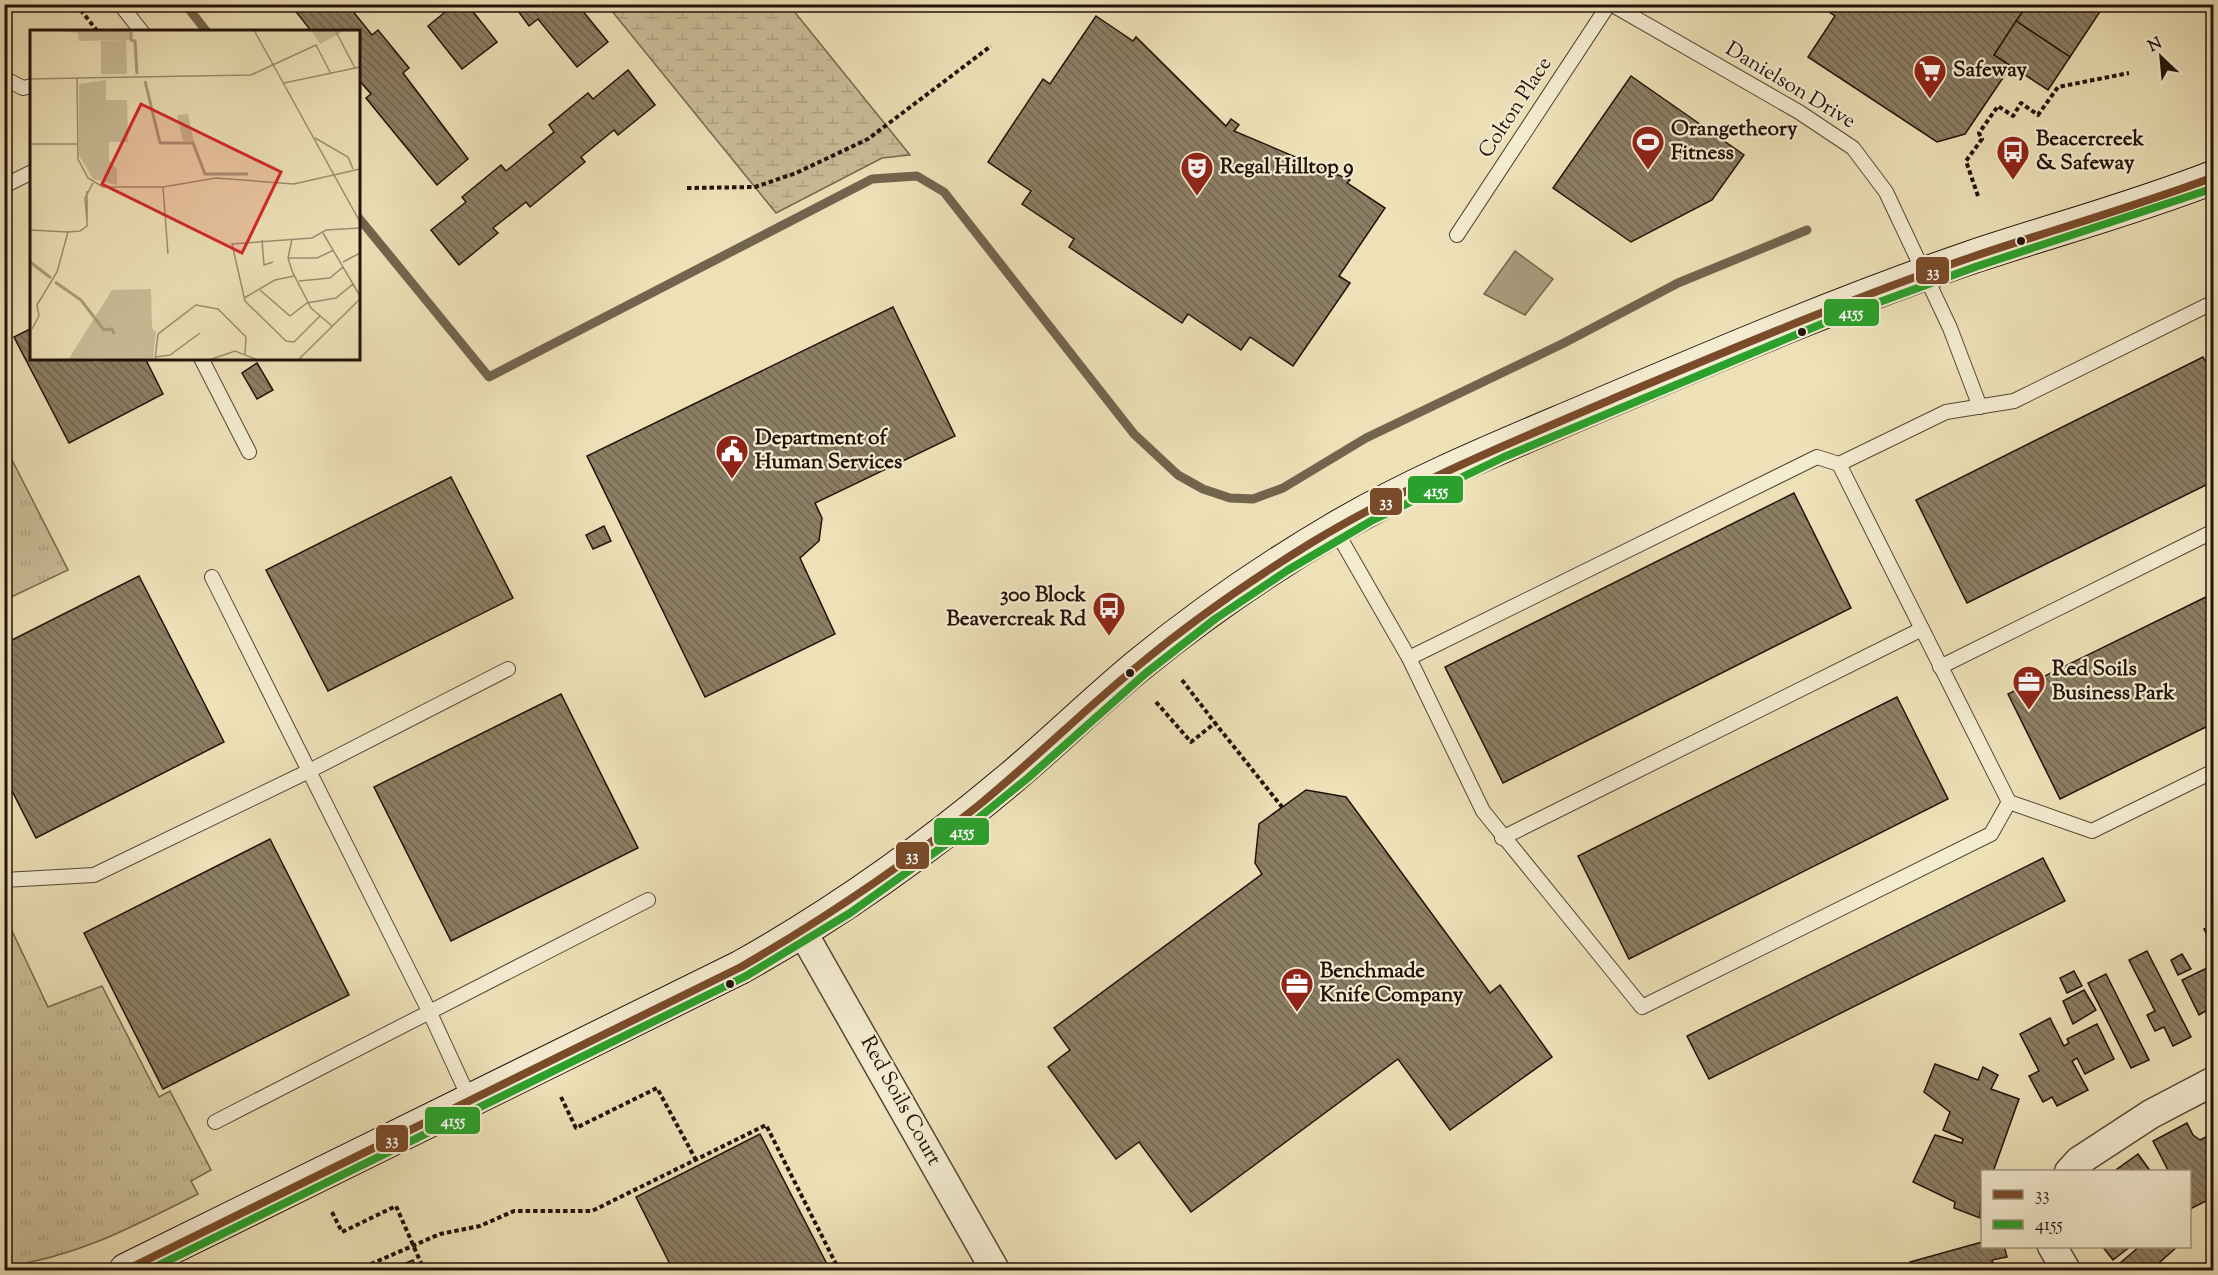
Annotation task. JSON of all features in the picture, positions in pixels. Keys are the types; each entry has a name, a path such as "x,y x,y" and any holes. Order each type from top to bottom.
{"main road":[{"path":"126,1270 471,1102 741,967 803,933 937,837 1006,783 1130,672 1190,624 1256,577 1335,529 1420,483 1680,371 1925,274 2214,177"}],"street":[{"name":"Red Soils Court","path":"803,933 995,1270"},
{"path":"2071,1170 2079,1161 2151,1114 2214,1081"},
{"path":"2053,1248 2066,1270"}],"lane":[{"path":"120,4 139,27"},
{"name":"Colton Place","path":"1457,235 1610,4"},
{"name":"Danielson Drive","path":"1610,4 1656,28 1724,71 1798,112 1853,148 1886,192 1950,328 1980,407"},
{"path":"4,78 23,88 30,86"},
{"path":"4,186 30,173"},
{"path":"1409,658 1817,457 1839,464 1946,412 2014,401 2214,302"},
{"path":"202,360 249,452"},
{"path":"1839,464 2009,802 2092,831 2214,771"},
{"path":"1335,529 1409,658 1483,811 1502,838 1642,1007 1990,834 2009,802"},
{"path":"1940,667 2214,531"},
{"path":"212,577 430,1013 471,1102"},
{"path":"1502,838 1922,629"},
{"path":"4,880 94,875 309,771 508,669"},
{"path":"215,1122 648,900"}],"path":[{"path":"76,4 96,30"},
{"path":"687,188 755,187 796,173 868,139 992,46"},
{"path":"1978,196 1966,162 1982,139 1979,133 1998,106 2013,116 2021,103 2038,115 2058,87 2129,73"},
{"path":"1182,680 1282,807"},
{"path":"1156,702 1191,742 1215,723"},
{"path":"561,1097 576,1128 657,1088 696,1160"},
{"path":"357,1270 440,1234 480,1226 514,1211 592,1211 766,1125 839,1270"},
{"path":"332,1212 342,1232 396,1206 424,1270"}],"green space":[{"path":"607,5 789,5 910,155 882,158 776,213"},
{"path":"5,446 68,570 4,600"},
{"path":"5,916 48,1007 102,986 159,1097 170,1091 211,1170 191,1181 198,1194 127,1229 82,1248 5,1267"}],"shaded area":[{"path":"1515,251 1553,279 1525,315 1484,294"}],"building":[{"path":"290,4 347,4 372,35 378,30 409,68 403,73 468,159 437,185 366,98 371,94 360,81 360,30 310,30"},
{"path":"455,4 467,4 497,42 462,69 428,26"},
{"path":"513,4 577,4 608,42 577,67 538,19 529,26"},
{"name":"Safeway","path":"1817,4 2028,4 1994,55 2011,66 1965,134 1937,142 1808,57 1835,16"},
{"path":"2028,4 2105,4 2070,57 2016,21"},
{"name":"Regal Hilltop 9","path":"1096,16 1133,41 1136,37 1226,126 1231,119 1239,125 1234,131 1350,180 1347,183 1385,208 1339,276 1350,283 1293,366 1250,337 1241,350 1188,314 1182,323 1069,247 1074,239 1022,204 1031,191 988,162 1043,79 1050,84"},
{"path":"2016,21 2070,57 2048,90 1994,55"},
{"path":"628,70 655,105 618,135 614,130 581,157 585,162 530,207 526,202 493,228 498,233 459,265 431,230 466,202 462,197 501,165 506,171 554,132 549,125 588,93 593,99"},
{"name":"Orangetheory Fitness","path":"1631,76 1744,155 1712,200 1631,242 1553,188"},
{"name":"Department of Human Services","path":"893,307 955,436 815,503 822,518 819,541 800,558 835,634 705,697 587,456"},
{"path":"30,329 30,360 146,360 163,394 69,443 14,337"},
{"path":"2203,357 2214,377 2214,481 1967,603 1916,500"},
{"path":"257,363 273,390 257,399 242,373"},
{"path":"451,477 513,598 328,691 266,570"},
{"path":"1794,493 1851,608 1503,783 1445,667"},
{"path":"604,526 611,541 593,549 586,535"},
{"path":"139,576 224,742 36,838 4,775 4,644"},
{"path":"2214,593 2214,723 2060,799 2008,694"},
{"path":"561,694 638,848 451,941 374,787"},
{"path":"1897,697 1948,799 1629,959 1578,856"},
{"name":"Benchmade Knife Company","path":"1306,790 1346,797 1490,993 1500,985 1552,1057 1450,1130 1398,1059 1191,1212 1139,1142 1116,1159 1048,1067 1070,1050 1054,1028 1262,874 1255,863 1259,824"},
{"path":"270,839 349,995 163,1089 84,933"},
{"path":"2043,858 2065,901 1709,1079 1687,1036"},
{"path":"2214,924 2214,947 2204,929"},
{"path":"2147,951 2191,1037 2173,1046 2164,1027 2155,1031 2147,1015 2155,1011 2129,960"},
{"path":"2182,954 2191,969 2178,975 2171,960"},
{"path":"2211,966 2214,971 2214,1006 2199,1015 2182,980"},
{"path":"2074,971 2082,986 2067,993 2060,978"},
{"path":"2106,974 2149,1060 2131,1068 2088,983"},
{"path":"2084,990 2096,1010 2073,1024 2063,1001"},
{"path":"2050,1018 2064,1046 2069,1043 2067,1039 2097,1024 2114,1059 2085,1074 2077,1058 2072,1061 2088,1090 2057,1106 2052,1097 2043,1102 2029,1076 2039,1071 2020,1034"},
{"path":"1935,1064 1978,1080 1983,1067 1998,1075 1991,1089 2019,1099 1994,1170 1981,1170 1980,1218 1954,1208 1955,1202 1913,1182 1935,1135 1962,1143 1963,1139 1943,1130 1950,1112 1924,1092"},
{"path":"2187,1123 2193,1135 2200,1140 2214,1133 2214,1197 2191,1208 2191,1170 2168,1170 2153,1141"},
{"path":"760,1134 830,1270 673,1270 636,1197"},
{"path":"2138,1154 2150,1170 2116,1170"},
{"path":"2214,1208 2214,1224 2207,1211"},
{"path":"1981,1242 1981,1248 2005,1248 2007,1257 1992,1260 1995,1270 1981,1270 1979,1264 1954,1270 1912,1270 1910,1262"},
{"path":"2104,1248 2128,1248 2113,1260"},
{"path":"2138,1248 2176,1248 2151,1270 2112,1270"},
{"path":"2213,1257 2214,1270 2196,1270"},
{"path":"413,1260 417,1270 389,1270"}],"waterway":[{"path":"185,4 205,30"},
{"path":"360,219 489,377 872,179 917,176 944,192 1134,434 1178,475 1203,489 1230,498 1253,499 1283,488 1366,438 1564,343 1678,283 1807,230"}],"transit line":[{"name":"33","path":"126,1270 741,967 772,949 863,890 951,827 1159,648 1201,616 1311,543 1385,502 1539,430 1838,306 1972,257 2214,177"},
{"name":"4155","path":"149,1270 746,976 850,913 949,842 1029,777 1146,673 1215,619 1288,570 1371,521 1504,457 1836,318 1975,267 2214,188"}],"place":[{"name":"Safeway","path":"1930,100"},
{"name":"Orangetheory Fitness","path":"1648,171"},
{"name":"Beacercreek & Safeway","path":"2013,181"},
{"name":"Regal Hilltop 9","path":"1197,197"},
{"name":"Department of Human Services","path":"732,480"},
{"name":"300 Block Beavercreak Rd","path":"1109,637"},
{"name":"Red Soils Business Park","path":"2029,711"},
{"name":"Benchmade Knife Company","path":"1297,1013"}]}
